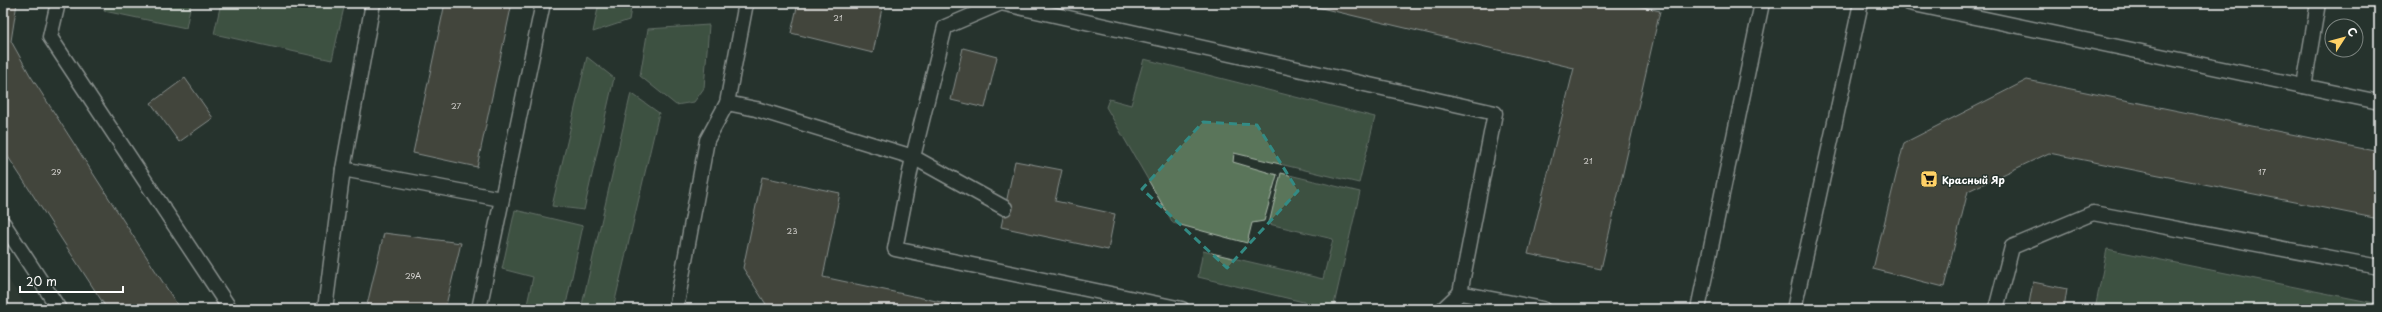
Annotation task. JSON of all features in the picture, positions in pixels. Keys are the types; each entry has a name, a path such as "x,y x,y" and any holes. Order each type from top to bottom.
{"lane":[{"path":"58,3 50,37 230,309"},
{"path":"325,309 343,169 373,3"},
{"path":"479,309 543,3"},
{"path":"676,309 707,140 727,102 746,3"},
{"path":"1182,309 895,249 913,156 945,27 1001,3 1495,113 1460,293 1443,309"},
{"path":"1698,309 1762,3"},
{"path":"1794,309 1861,3"},
{"path":"1909,3 2379,102"},
{"path":"2304,86 2318,3"},
{"path":"727,102 756,109 913,156 1005,208"},
{"path":"343,169 501,199"},
{"path":"1996,309 2012,247 2093,213 2379,267"},
{"path":"3,223 59,309"},
{"path":"1460,293 1543,309"}],"highlighted area":[{"path":"1203,122 1257,125 1298,191 1227,268 1142,189"}],"shaded area":[{"path":"3,271 28,309 3,309"}],"green space":[{"path":"106,3 191,3 186,28 104,11"},
{"path":"221,3 345,3 332,60 214,34"},
{"path":"599,3 632,3 629,20 593,32"},
{"path":"709,25 704,88 694,102 676,105 640,76 648,29"},
{"path":"587,57 614,78 584,210 552,206"},
{"path":"1144,59 1375,117 1359,183 1234,153 1233,162 1277,175 1264,221 1252,223 1247,243 1173,223 1106,107 1109,99 1131,105"},
{"path":"631,93 659,113 613,309 581,309"},
{"path":"1281,173 1360,192 1333,309 1198,277 1203,251 1323,279 1333,239 1269,224"},
{"path":"515,210 583,226 565,309 526,309 533,277 502,269"},
{"path":"2107,249 2379,304 2379,309 2095,309"}],"building":[{"path":"3,3 17,3 11,41 30,75 180,309 107,309 3,149"},
{"path":"445,3 512,3 477,167 413,153"},
{"path":"798,3 883,3 873,53 791,33"},
{"path":"1300,3 1626,3 1660,11 1601,269 1528,254 1574,68"},
{"path":"963,48 997,57 985,108 951,100"},
{"path":"185,78 213,118 179,142 151,103"},
{"path":"2027,80 2379,152 2379,219 2049,153 1968,191 1944,287 1873,269 1904,143"},
{"path":"1015,161 1062,170 1055,201 1115,214 1108,250 1001,227"},
{"path":"762,177 840,193 823,277 974,309 769,309 743,268"},
{"path":"384,233 461,243 445,309 366,309"},
{"path":"2033,282 2067,289 2064,309 2028,309"}],"place":[{"name":"Красный Яр","path":"1929,179"}]}
